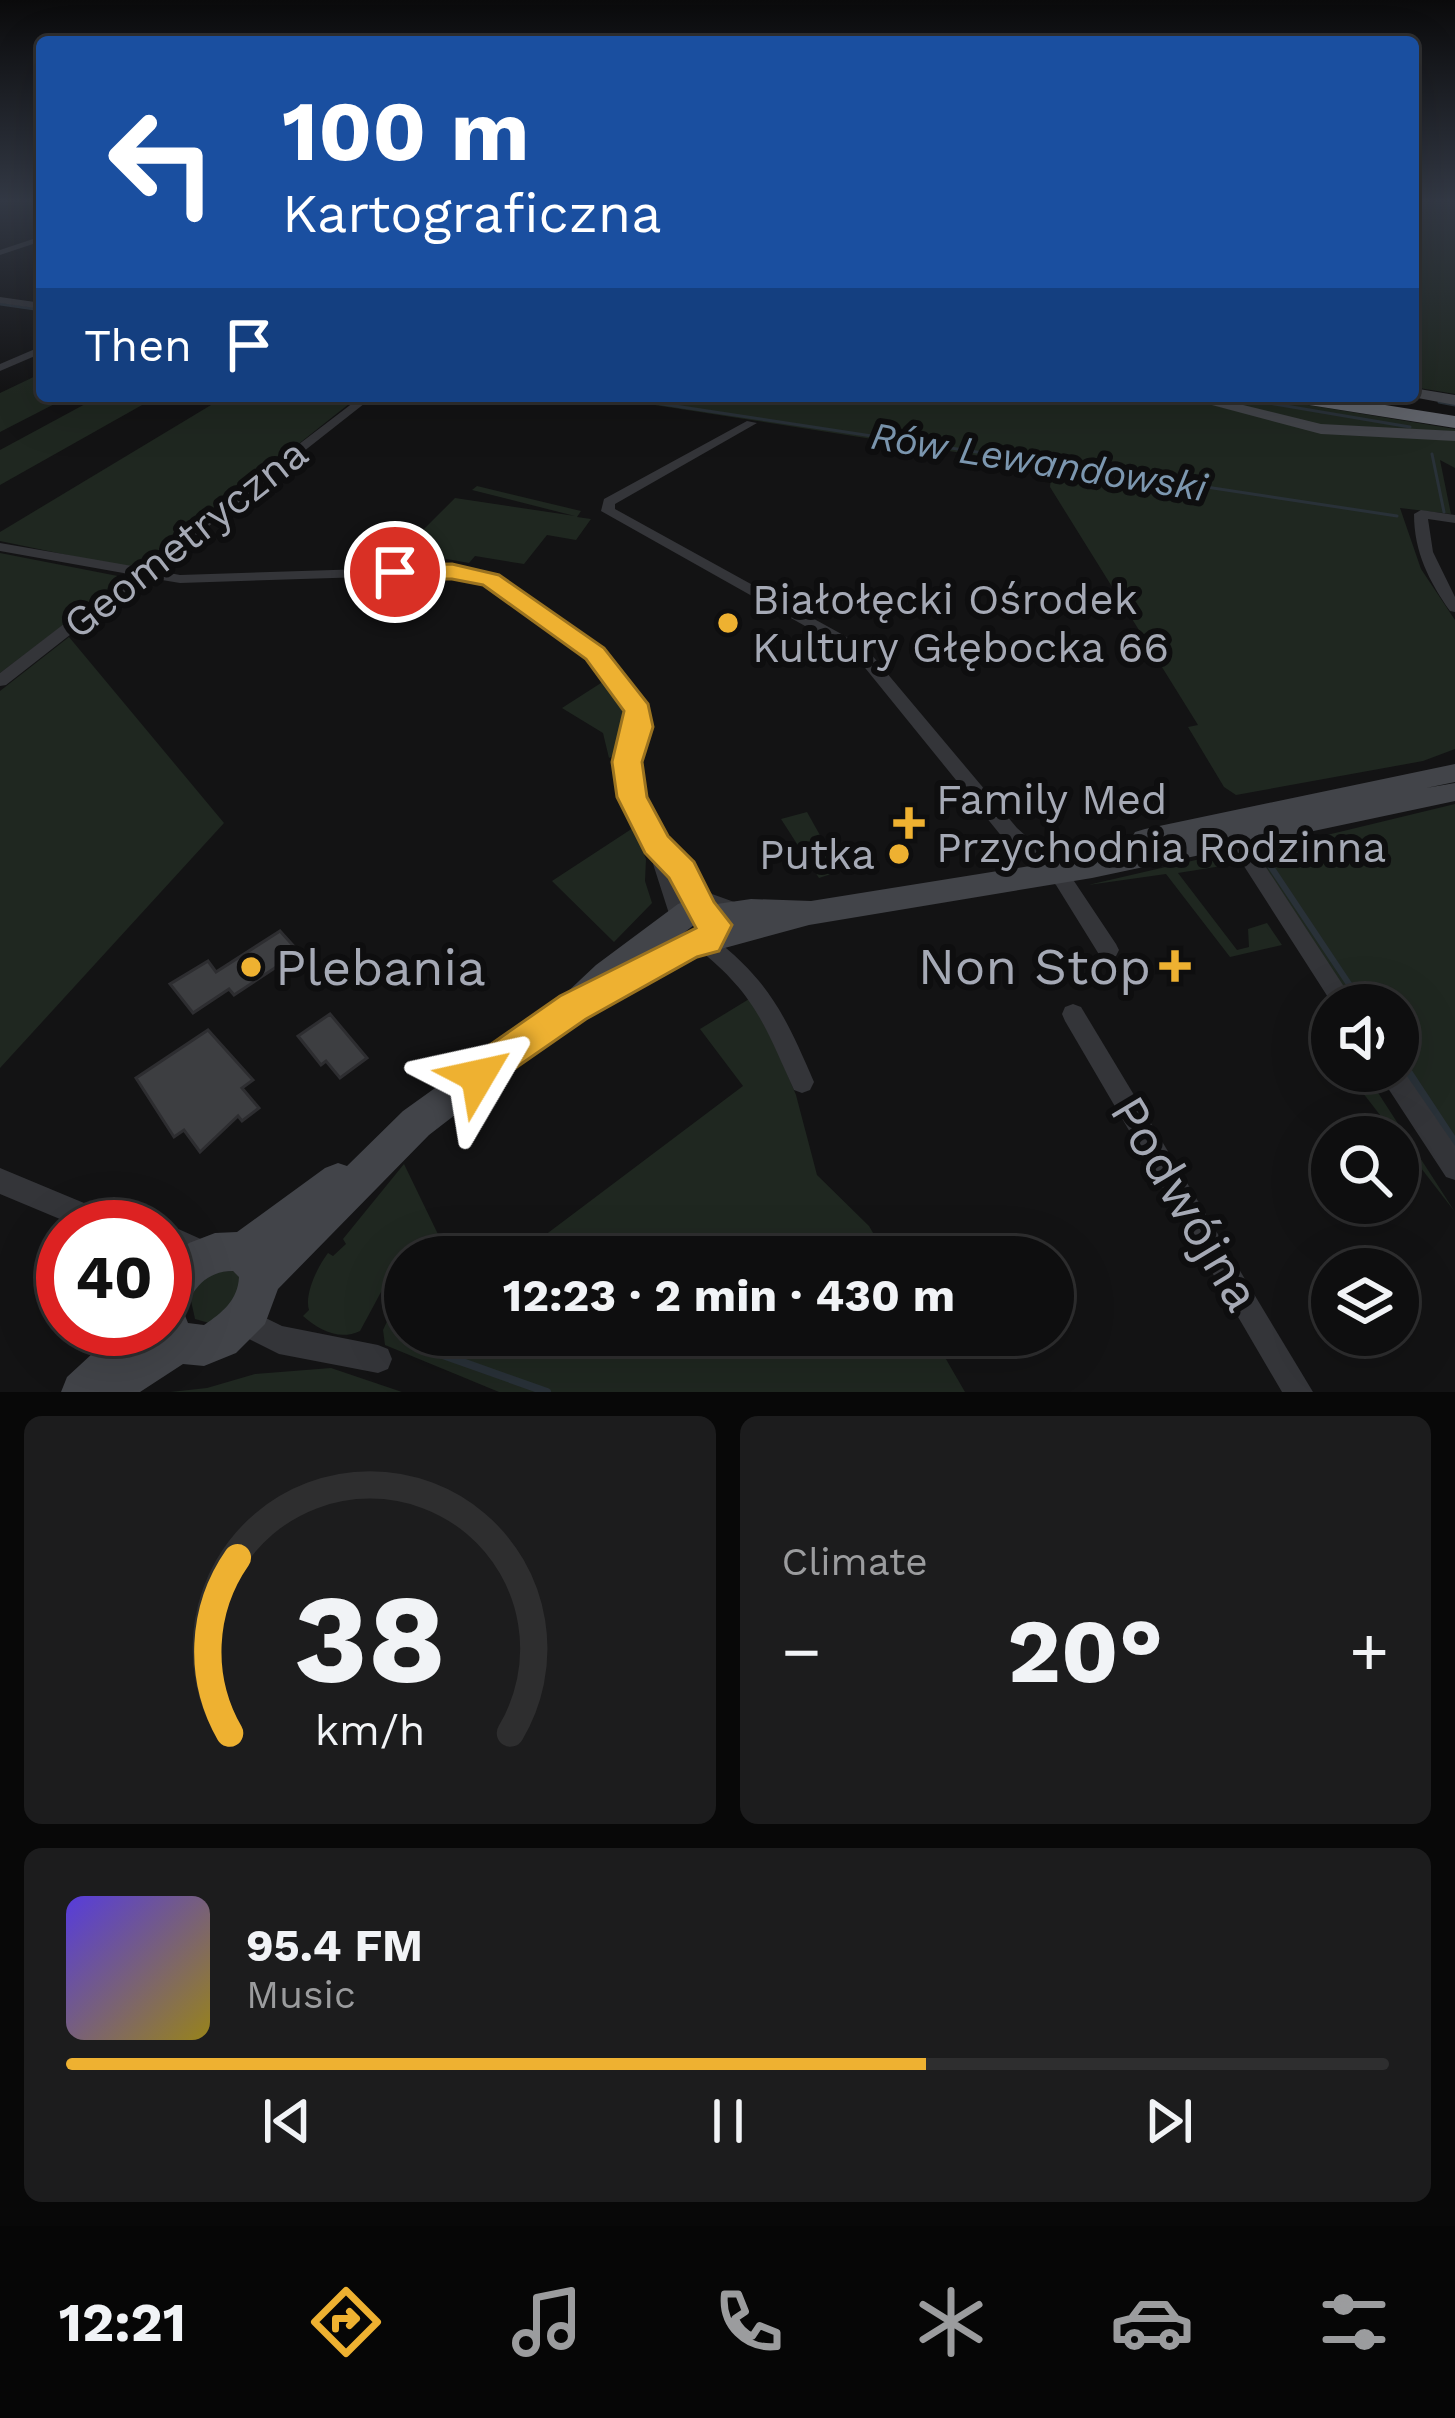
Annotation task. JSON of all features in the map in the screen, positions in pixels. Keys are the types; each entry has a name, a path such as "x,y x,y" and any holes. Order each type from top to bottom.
{"highway":[{"path":"1336,402 1455,418"},
{"path":"1373,402 1455,418"}],"street":[{"path":"0,300 36,305"},
{"path":"0,368 36,352"},
{"path":"1419,394 1455,400"},
{"name":"Geometryczna","path":"0,682 362,402"},
{"path":"1211,402 1321,429 1455,436"},
{"path":"751,423 609,502 608,511 860,650 1010,833 1064,880 1108,950"},
{"path":"1455,519 1421,514 1420,526 1434,579 1455,608"},
{"path":"0,547 138,575 211,580 452,572 506,587 595,654 638,710 627,781 696,923 766,997 802,1082"},
{"path":"696,923 812,914 1052,871 1455,773"},
{"path":"1236,828 1455,792"},
{"path":"1236,828 1333,984"},
{"path":"657,844 696,923"},
{"path":"192,1293 573,1007 696,923 742,911 812,914"},
{"name":"Podwójna","path":"1073,1014 1298,1392"},
{"path":"1404,1092 1455,1168"},
{"path":"0,1181 44,1200"},
{"path":"192,1246 236,1262 258,1297 243,1321 212,1343 192,1329"},
{"path":"243,1321 279,1340 378,1359"},
{"path":"82,1392 119,1356"},
{"path":"101,1392 130,1356"}],"shaded area":[{"path":"1419,264 1455,264 1455,394 1419,388"},
{"path":"36,376 36,402 58,402 0,432 0,393"},
{"path":"89,402 147,402 0,485 0,450"},
{"path":"216,402 351,402 151,561 125,567 0,541 0,532"},
{"path":"635,402 1201,402 1317,431 1455,439 1455,468 1440,460 1451,514 1400,508 1421,569 1455,620 1455,749 1423,761 1236,795 1224,787 1188,727 1198,725 1050,487 1052,467"},
{"path":"1219,402 1291,402 1455,429 1455,434 1317,426"},
{"path":"477,486 581,511 577,517 591,519 576,540 547,535 524,564 475,556 469,563 402,551 455,498 575,516 472,490"},
{"path":"0,553 123,577 123,580 0,673"},
{"path":"69,637 224,823 0,1068 0,691"},
{"path":"601,683 628,705 631,720 620,750 609,758 603,733 562,708"},
{"path":"1455,804 1455,1154 1413,1092 1419,1092 1419,984 1340,984 1259,861 1265,850"},
{"path":"807,812 840,871 819,878 781,819"},
{"path":"633,828 646,859 645,881 652,903 614,942 552,881"},
{"path":"1213,856 1228,865 1178,873 1237,950 1249,947 1248,929 1267,923 1282,945 1230,957 1166,874 1088,885"},
{"path":"754,996 796,1095 817,1175 875,1236 544,1236 743,1086 700,1029"},
{"path":"1362,1092 1378,1092 1393,1116 1381,1116"},
{"path":"1419,1156 1455,1212 1419,1165"},
{"path":"404,1164 439,1236 384,1236 384,1287 360,1331 344,1335 323,1330 303,1316 309,1310 316,1273 328,1253 333,1256 346,1244 343,1239"},
{"path":"233,1271 240,1277 239,1299 209,1323 195,1319 192,1294 210,1272"},
{"path":"412,1356 944,1356 965,1392 499,1392"},
{"path":"331,1368 402,1392 170,1392 207,1388 255,1374"}],"building":[{"name":"Plebania","path":"280,931 299,952 234,995 229,989 193,1013 170,984 208,961 216,972"},
{"path":"330,1014 367,1058 340,1078 326,1061 321,1065 298,1036"},
{"path":"208,1030 253,1080 242,1088 259,1108 242,1121 238,1116 200,1152 184,1130 174,1137 136,1078"}],"waterway":[{"name":"Rów Lewandowski","path":"0,304 36,309"},
{"name":"Rów Lewandowski","path":"648,402 1397,516"},
{"path":"1262,402 1410,427"},
{"path":"1439,402 1455,405"},
{"path":"1432,454 1444,512"},
{"path":"1265,858 1349,984"},
{"path":"1419,1088 1455,1143"},
{"path":"446,1356 547,1392"}],"place":[{"name":"Białołęcki Ośrodek Kultury Głębocka 66","path":"728,623"},
{"name":"Family Med Przychodnia Rodzinna","path":"909,823"},
{"name":"Putka","path":"899,854"},
{"name":"Non Stop","path":"1175,966"},
{"name":"Plebania","path":"251,967"}],"route":[{"path":"395,572 452,572 491,580 595,654 638,710 627,762 632,797 657,844 682,871 701,911 715,925 707,941 665,956 573,1007 478,1076"}]}
